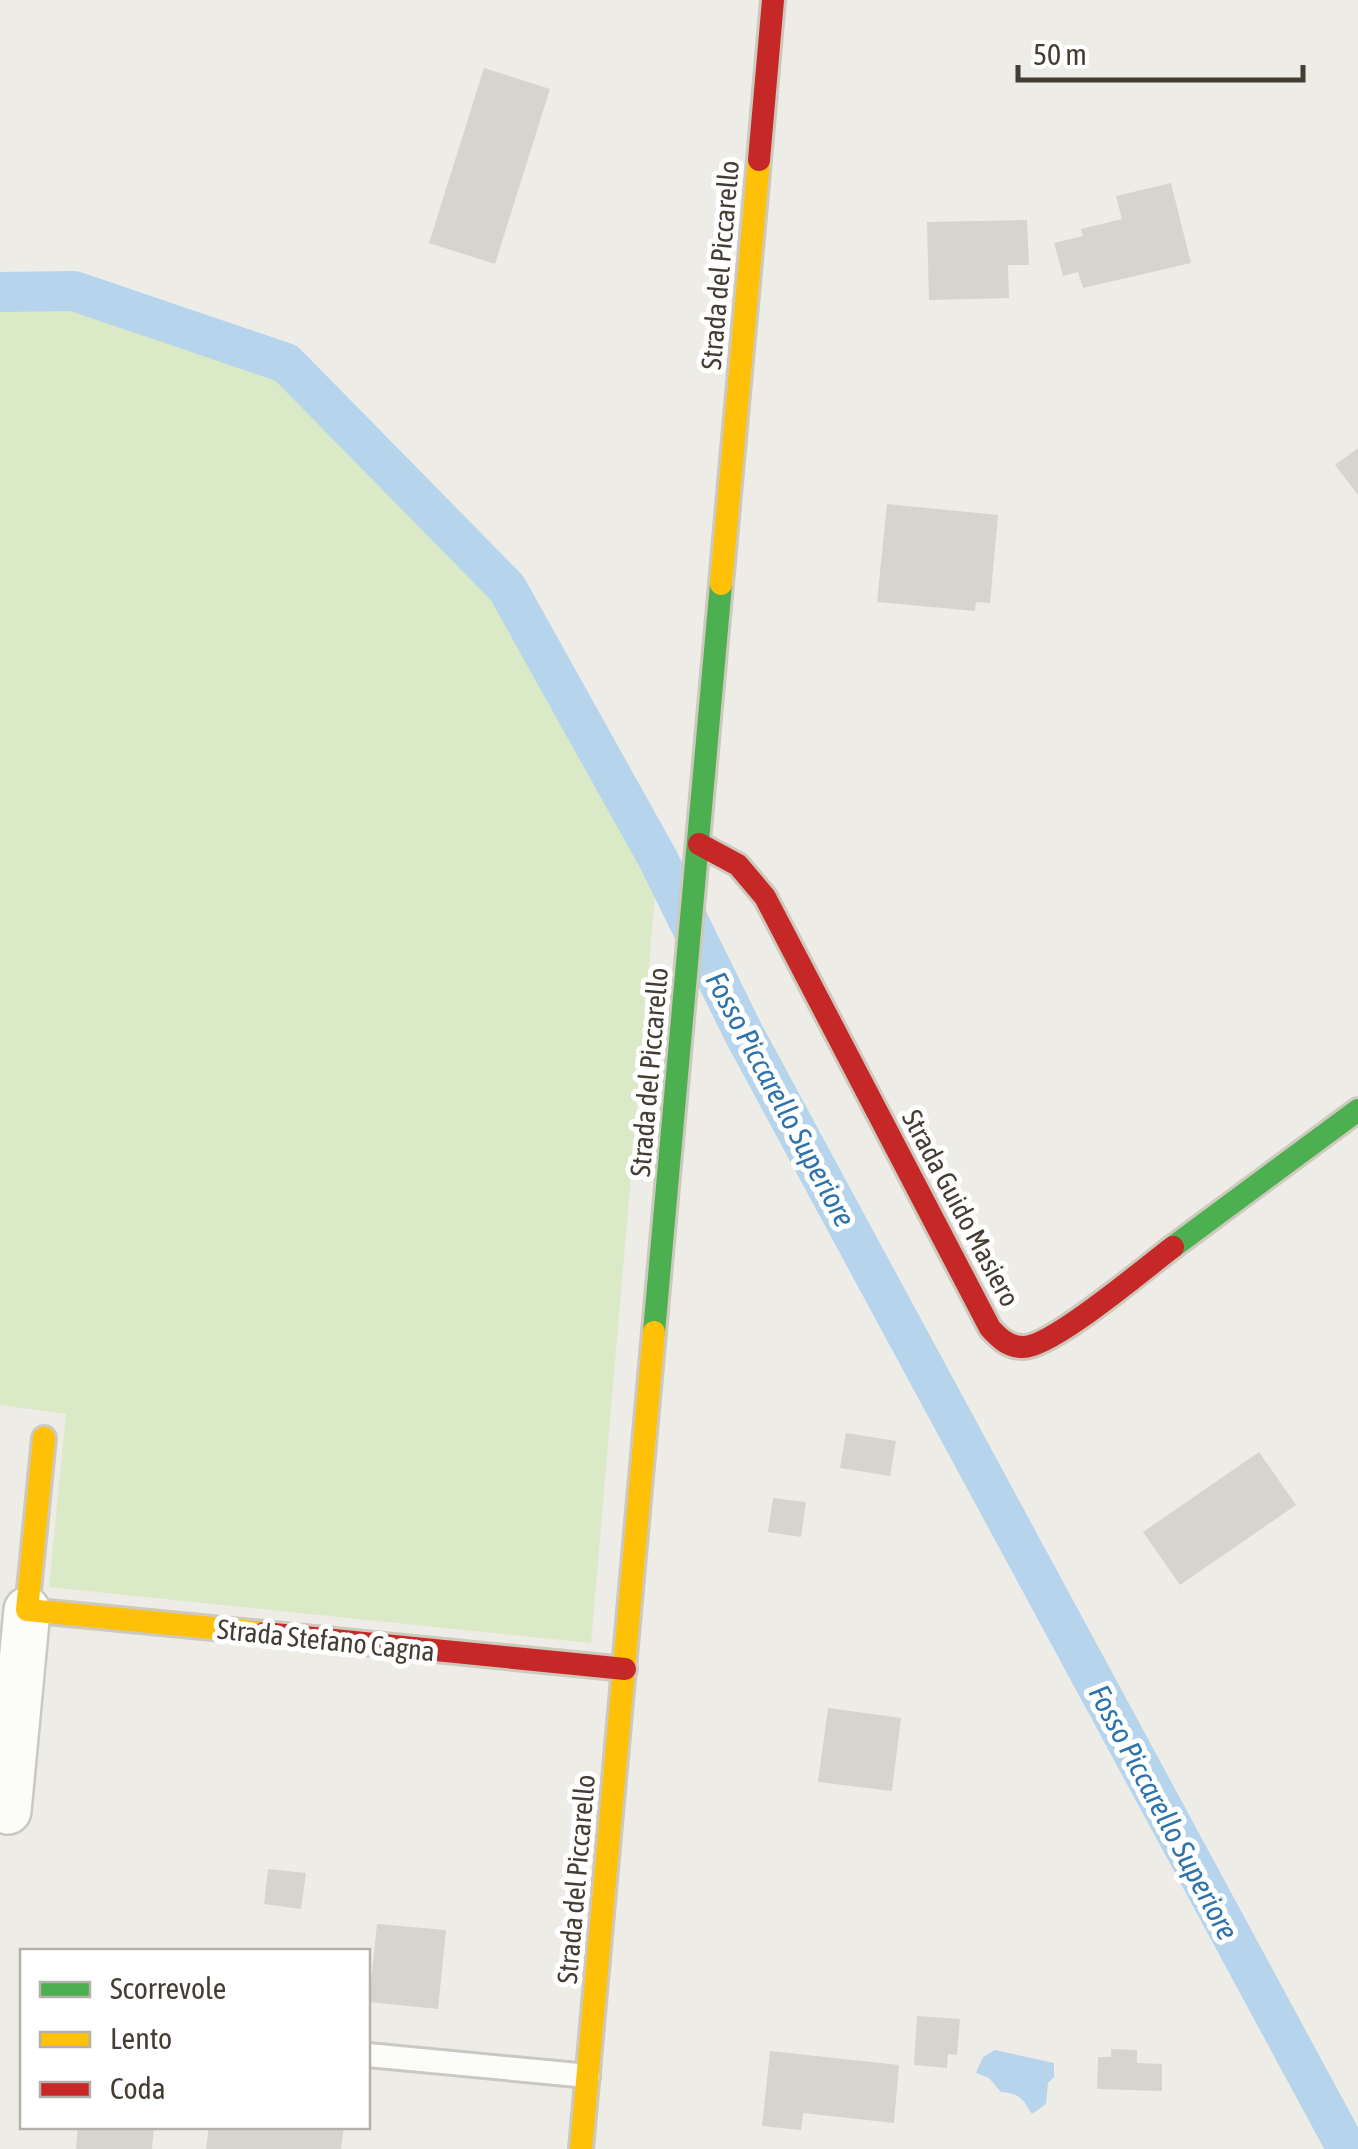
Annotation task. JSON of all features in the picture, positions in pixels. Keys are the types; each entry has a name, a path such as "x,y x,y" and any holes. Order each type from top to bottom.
{"street":[{"name":"Strada del Piccarello","path":"581,2149 773,0"},
{"name":"Strada Guido Masiero","path":"699,844 738,864 765,898 990,1328 1008,1345 1029,1349 1049,1339 1358,1110"},
{"path":"8,1811 44,1438"},
{"name":"Strada Stefano Cagna","path":"26,1610 625,1670"}],"lane":[{"path":"370,2055 588,2076"}],"green space":[{"path":"74,291 286,363 507,588 658,859 591,1643 49,1587 66,1414 0,1405 0,292"}],"water":[{"path":"995,2050 1054,2063 1046,2104 1032,2114 1020,2098 1001,2092 989,2078 976,2073 983,2057"}],"building":[{"path":"484,68 550,89 495,264 429,243"},
{"path":"1171,183 1191,263 1083,288 1078,272 1063,276 1054,243 1083,236 1081,229 1122,219 1116,196"},
{"path":"1027,220 1029,265 1008,265 1009,298 929,300 927,222"},
{"path":"1358,448 1358,495 1335,465"},
{"path":"887,504 998,515 990,603 976,602 975,611 877,602"},
{"path":"846,1433 896,1441 890,1476 840,1468"},
{"path":"1259,1452 1296,1505 1180,1585 1143,1532"},
{"path":"773,1498 806,1502 801,1537 768,1532"},
{"path":"828,1708 901,1718 892,1791 818,1782"},
{"path":"268,1869 306,1873 301,1909 264,1904"},
{"path":"377,1924 446,1930 438,2009 370,2002"},
{"path":"917,2016 960,2019 957,2055 948,2054 947,2068 914,2065"},
{"path":"1111,2049 1137,2050 1137,2063 1162,2064 1162,2091 1097,2089 1098,2057 1111,2057"},
{"path":"770,2051 899,2065 894,2123 803,2113 801,2130 762,2126"},
{"path":"78,2129 154,2129 152,2149 76,2149"},
{"path":"209,2129 344,2129 341,2149 206,2149"}],"waterway":[{"name":"Fosso Piccarello Superiore","path":"0,292 74,291 286,363 507,588 658,859 743,1032 1347,2149"}],"traffic: fast":[{"path":"654,1332 721,584"},
{"path":"1173,1247 1358,1110"}],"traffic: slow":[{"path":"721,584 759,160"},
{"path":"581,2149 654,1332"},
{"path":"44,1438 27,1610 264,1633"}],"traffic: jam":[{"path":"759,160 773,0"},
{"path":"699,844 738,865 765,897 990,1328 1000,1338 1023,1347 1054,1335 1173,1247"},
{"path":"264,1633 625,1669"}]}
